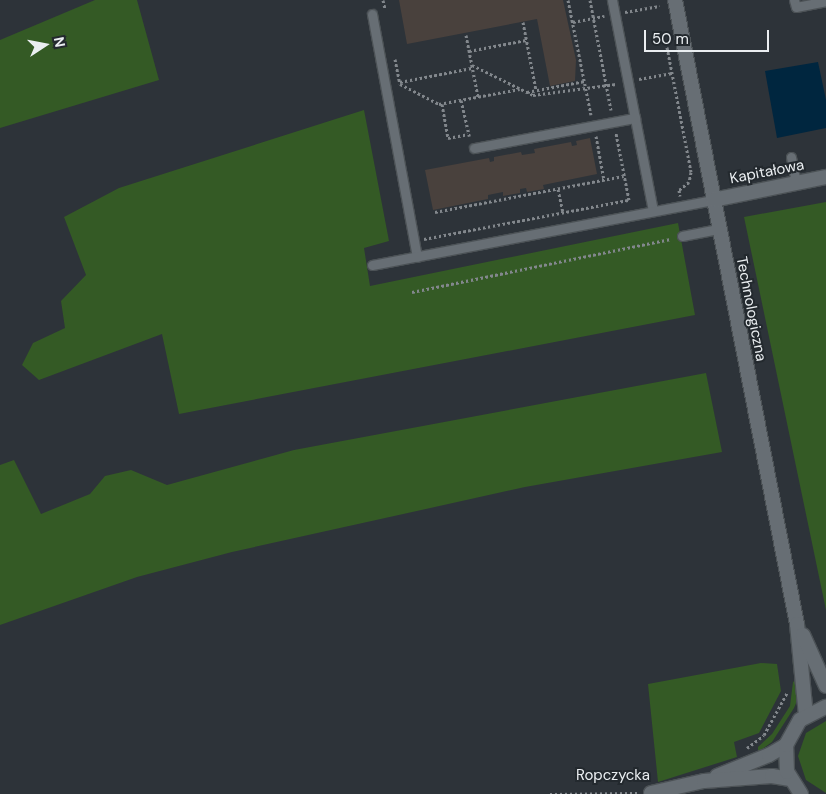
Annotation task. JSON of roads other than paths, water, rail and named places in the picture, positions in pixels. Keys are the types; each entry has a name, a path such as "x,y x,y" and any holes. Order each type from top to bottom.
{"street":[{"name":"Technologiczna","path":"676,0 797,624 806,715"},
{"name":"Kapitałowa","path":"714,200 826,177"},
{"name":"Technologiczna","path":"797,624 826,686"},
{"path":"801,794 789,779 785,765 786,744 796,725 806,715 826,707"},
{"name":"Ropczycka","path":"704,781 770,755 786,744"},
{"name":"Ropczycka","path":"651,793 704,781 772,776 789,779"}],"lane":[{"path":"612,0 653,211"},
{"path":"794,0 796,7 826,1"},
{"path":"372,14 417,256"},
{"path":"474,148 635,118"},
{"path":"791,157 796,183"},
{"path":"372,265 714,200"},
{"path":"682,236 719,229"}],"water":[{"path":"818,62 826,100 826,128 777,138 765,71"}]}
